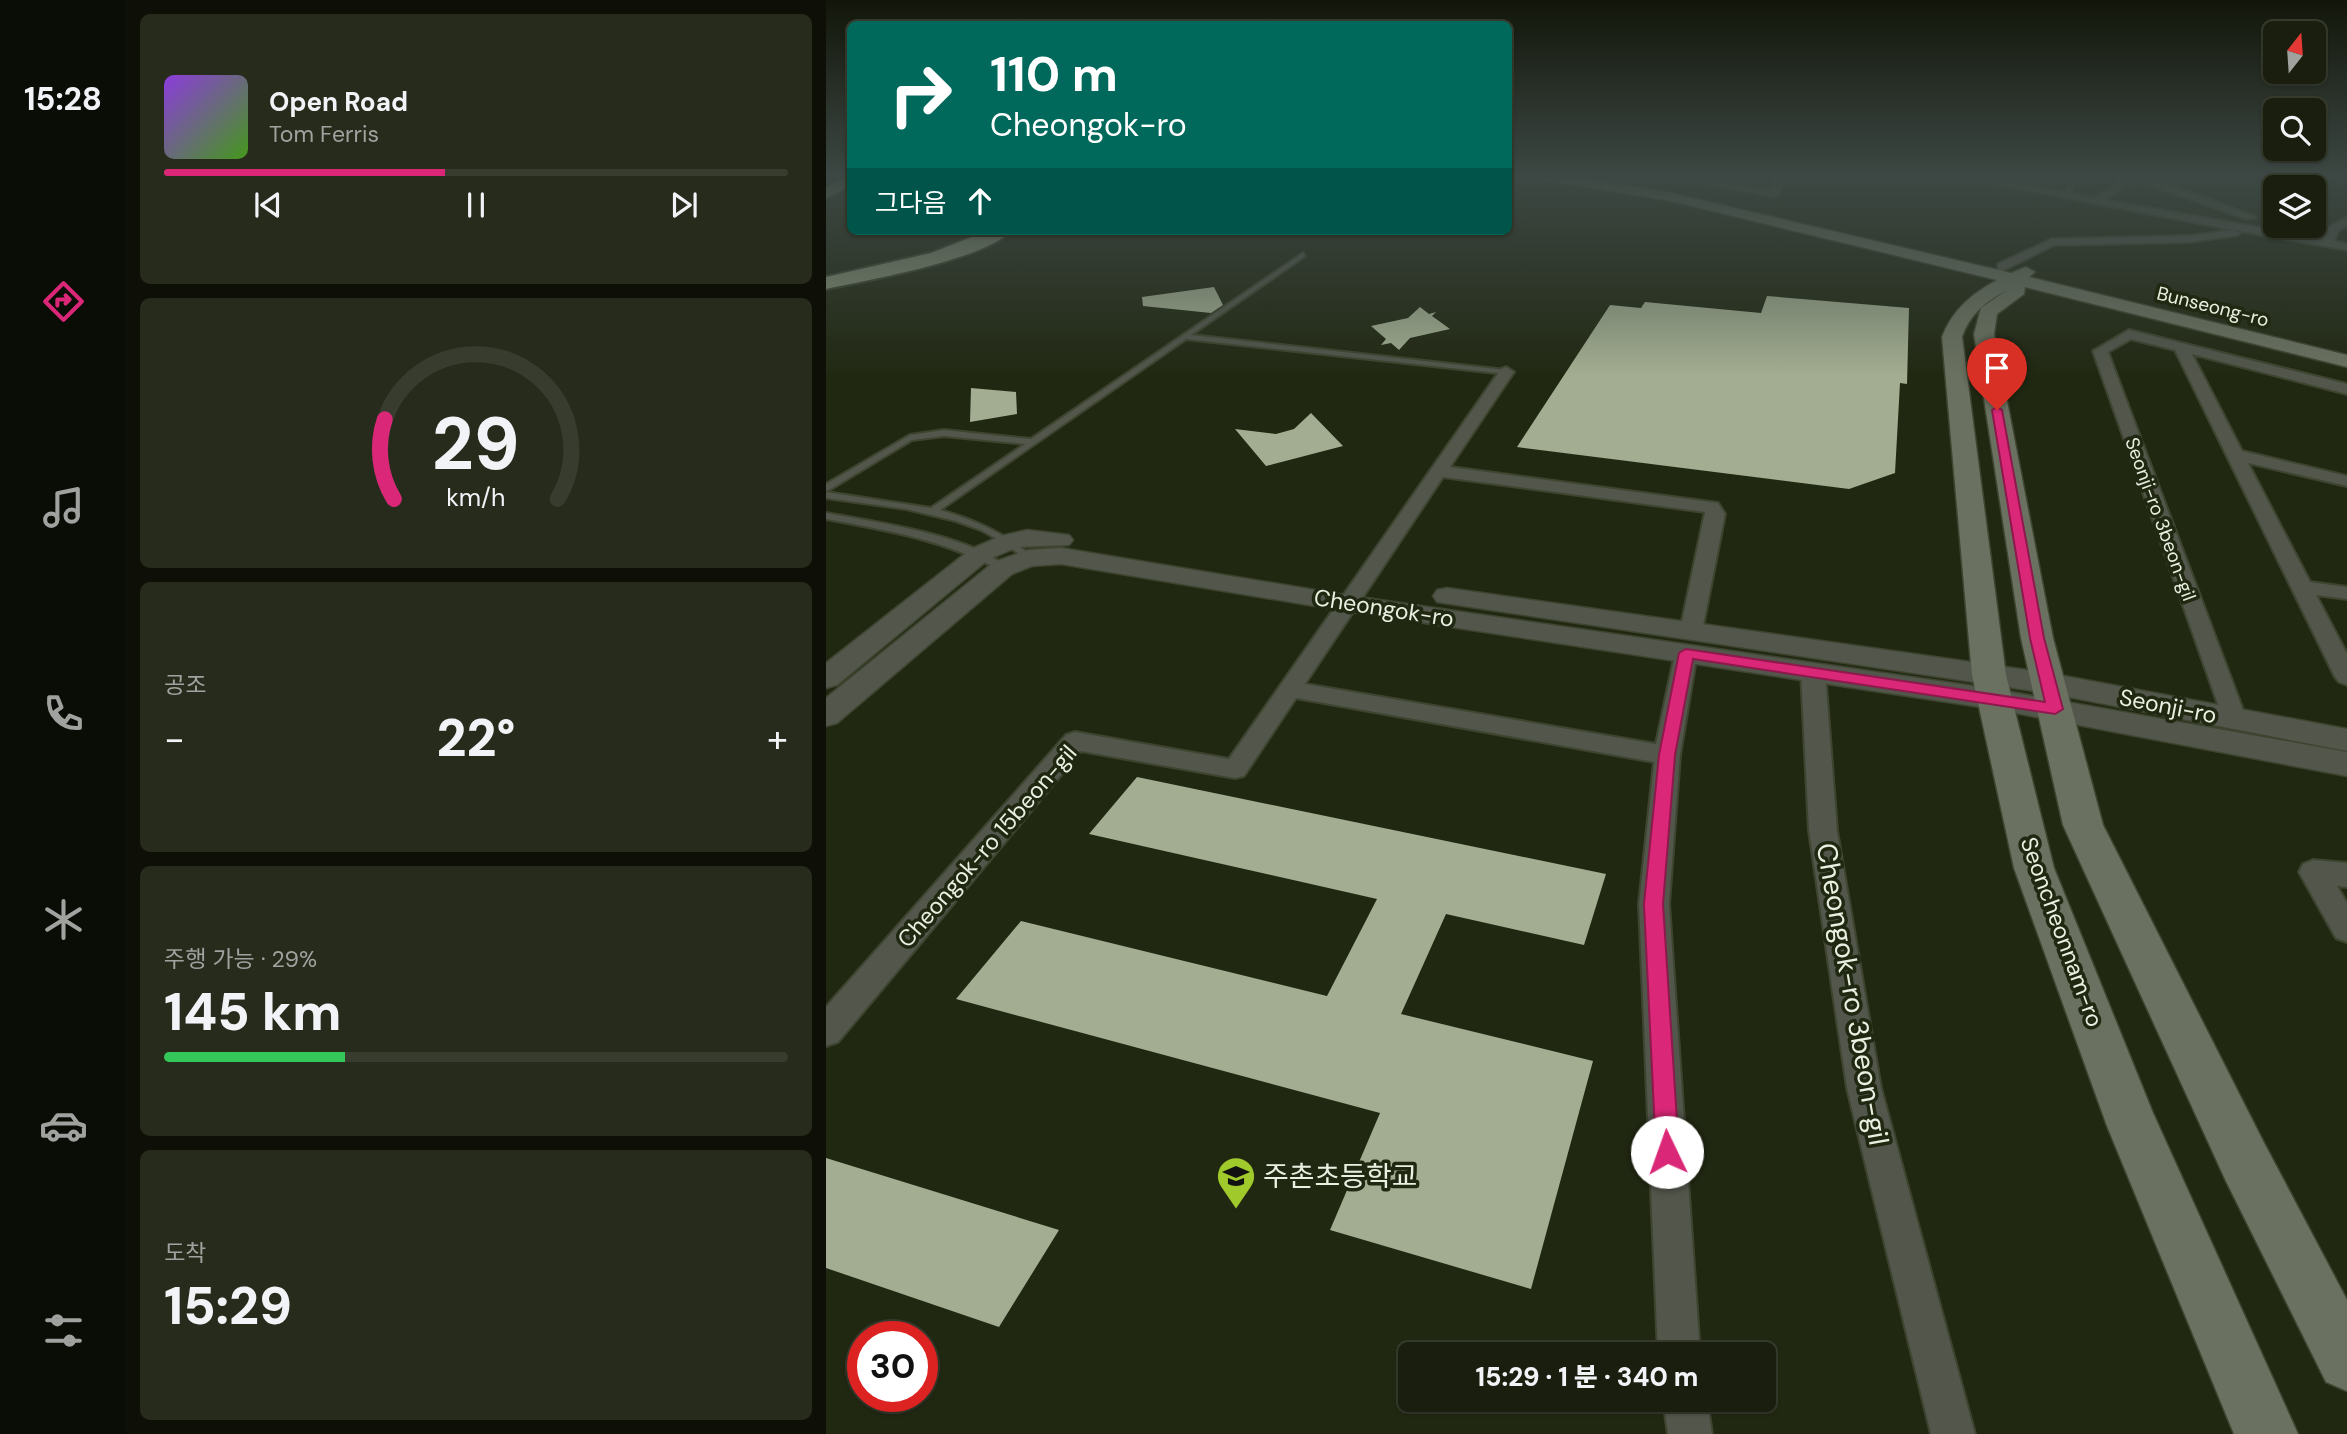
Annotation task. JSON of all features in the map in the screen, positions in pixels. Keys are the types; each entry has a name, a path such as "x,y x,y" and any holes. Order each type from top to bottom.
{"highway":[{"path":"826,283 922,260 976,242"}],"main road":[{"name":"Bunseong-ro","path":"1864,242 2025,284 2347,350"},
{"name":"Bunseong-ro","path":"1877,242 2025,284 2089,306 2152,313 2347,361"},
{"path":"1889,248 1926,266 1939,278"},
{"path":"2025,284 1969,304 1956,321 1968,332 1984,334 2035,625 2083,825 2244,1160 2347,1361"},
{"path":"1951,297 1968,332"},
{"name":"Seoncheonnam-ro","path":"1968,332 1992,687 2034,868 2133,1126 2266,1434"}],"street":[{"path":"2025,284 2052,242 2056,242"},
{"path":"2322,242 2347,247"},
{"name":"Seonji-ro 3beon-gil","path":"2181,347 2129,334 2100,351 2234,718"},
{"path":"2181,347 2347,389"},
{"path":"2181,347 2347,677"},
{"name":"Cheongok-ro 15beon-gil","path":"826,1031 1075,741 1235,769 1352,593 1506,372"},
{"path":"2235,455 2347,481"},
{"path":"1437,471 1711,507 1716,514 1667,755 1654,904 1678,1342"},
{"path":"826,678 1005,555"},
{"path":"826,715 1005,555"},
{"name":"Cheongok-ro","path":"1005,555 1061,556 1352,593 1992,687"},
{"path":"2301,587 2347,593"},
{"name":"Cheongok-ro","path":"1688,642 1813,672 1992,687"},
{"name":"Cheongok-ro 3beon-gil","path":"1813,672 1823,831 1864,1088 1953,1434"},
{"name":"Seonji-ro","path":"1992,687 2234,718 2347,740"},
{"path":"1288,688 1667,755"},
{"name":"Seonji-ro","path":"2051,696 2347,764"},
{"path":"2347,874 2313,872 2347,929"},
{"path":"1687,1412 1690,1434"}],"lane":[{"path":"932,512 1303,255"},
{"path":"1186,337 1506,372"},
{"path":"826,488 910,438 944,433 1034,442"},
{"path":"826,495 932,512 981,525 1005,555"},
{"path":"826,516 915,533 1005,555"}],"building":[{"path":"1214,287 1223,305 1211,313 1143,306 1142,297"},
{"path":"1767,296 1909,308 1907,384 1900,383 1895,473 1849,489 1517,447 1610,305 1641,308 1645,302 1761,313"},
{"path":"1420,307 1429,314 1436,312 1432,316 1450,329 1410,338 1399,350 1391,343 1381,345 1386,339 1371,326 1408,318"},
{"path":"971,388 1016,392 1017,414 970,422"},
{"path":"1311,413 1343,446 1266,466 1235,429 1276,434 1294,429"},
{"path":"1137,777 1606,874 1584,945 1446,914 1401,1014 1593,1061 1531,1289 1330,1230 1380,1113 956,999 1021,921 1327,996 1377,899 1089,834"},
{"path":"826,1158 1059,1230 999,1327 826,1268"}],"place":[{"name":"주촌초등학교","path":"1236,1210"}],"route":[{"path":"1667,1152 1654,904 1667,755 1686,653 2055,709 2037,638 1997,410"}]}
